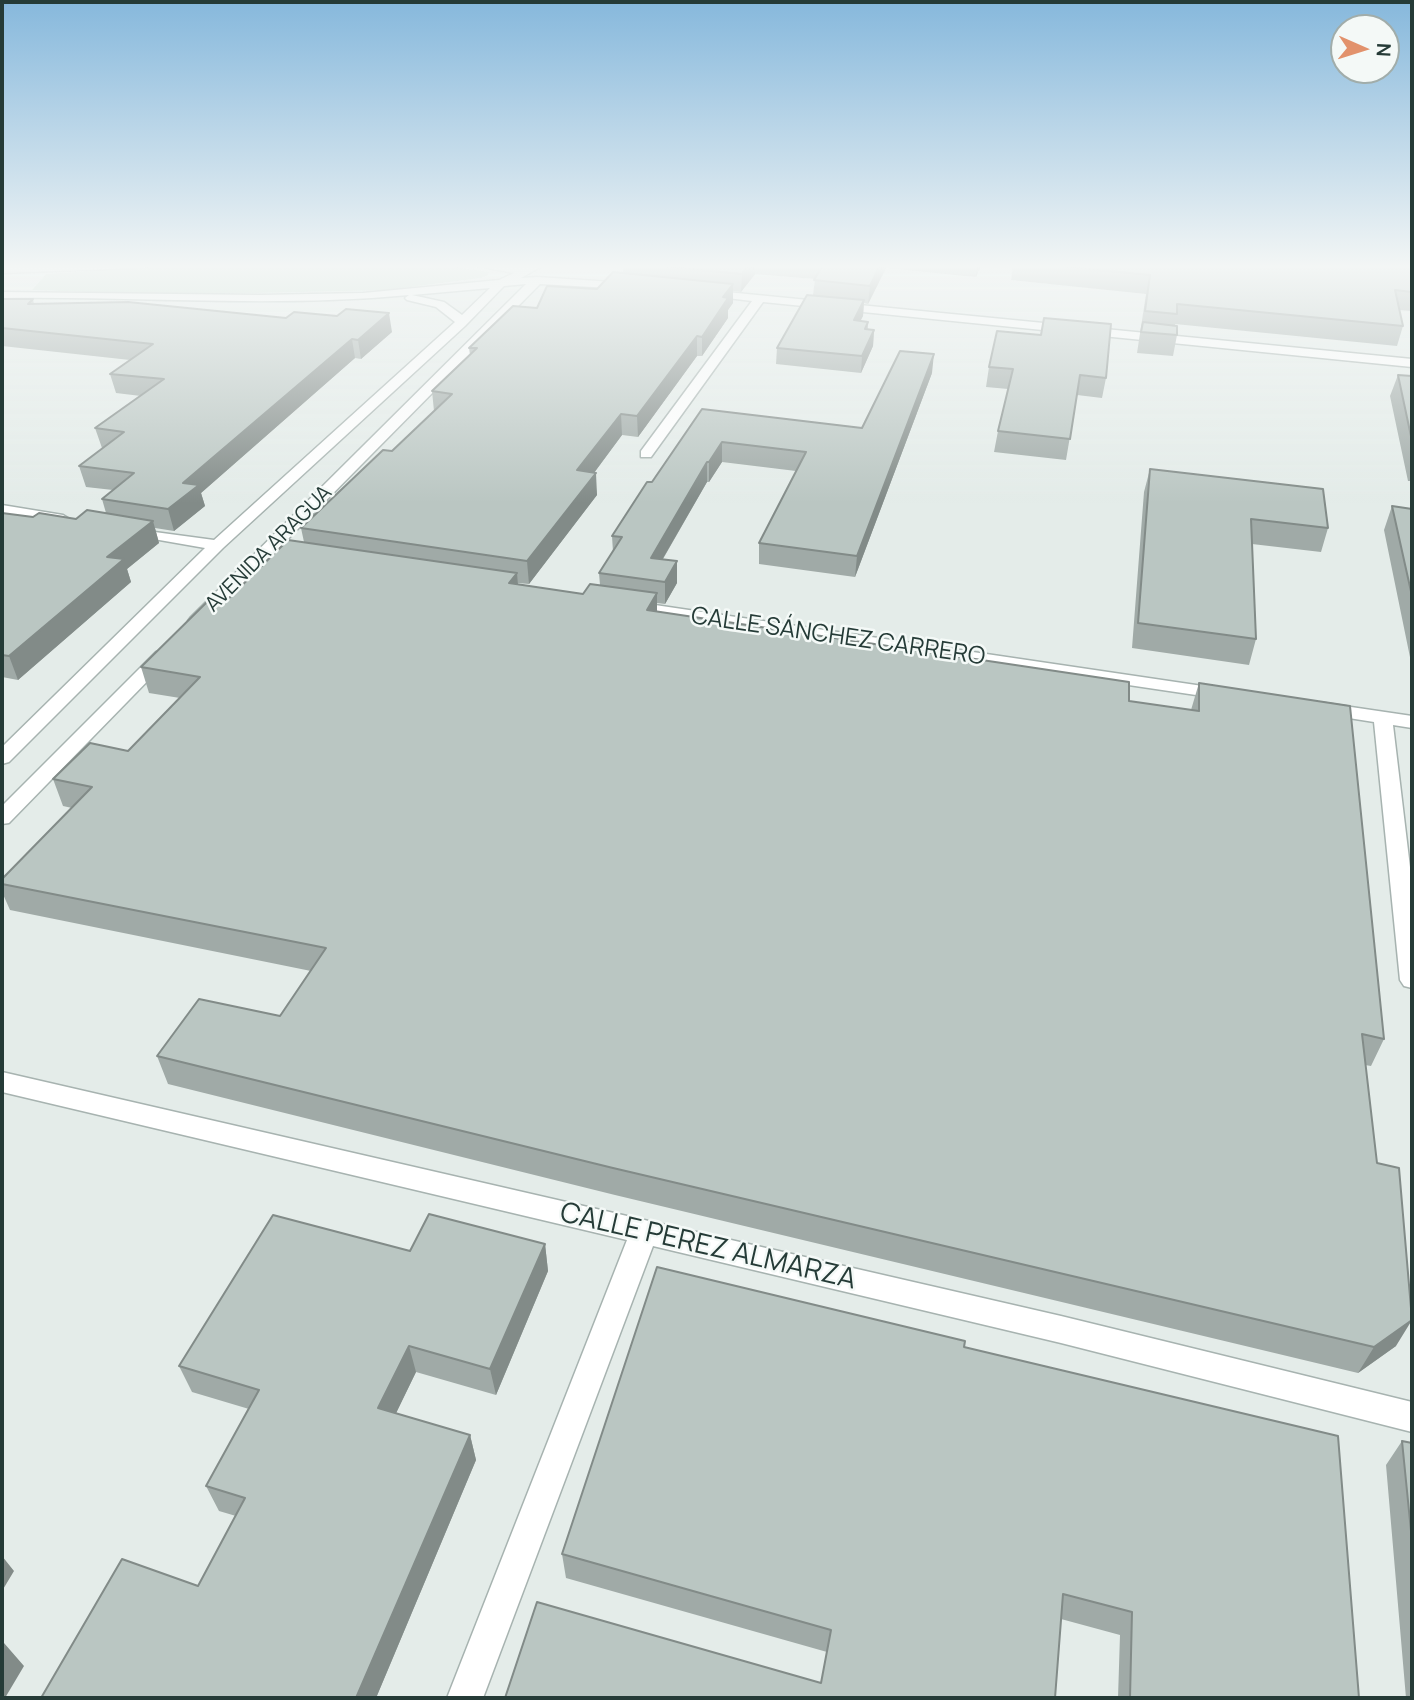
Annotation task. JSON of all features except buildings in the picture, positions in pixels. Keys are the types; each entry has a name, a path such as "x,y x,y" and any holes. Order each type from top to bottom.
{"street":[{"name":"AVENIDA ARAGUA","path":"2,758 218,545 438,344"},
{"name":"AVENIDA ARAGUA","path":"2,818 265,553 465,344"},
{"path":"646,454 727,344"},
{"path":"1222,344 1412,363"},
{"path":"2,510 83,523"},
{"path":"110,528 218,545"},
{"path":"265,553 319,561"},
{"name":"CALLE SÁNCHEZ CARRERO","path":"607,603 1247,697"},
{"path":"1301,705 1412,722"},
{"path":"1383,717 1412,980"},
{"name":"CALLE PEREZ ALMARZA","path":"2,1082 194,1129 645,1231 1412,1418"},
{"path":"465,1698 645,1231"}]}
